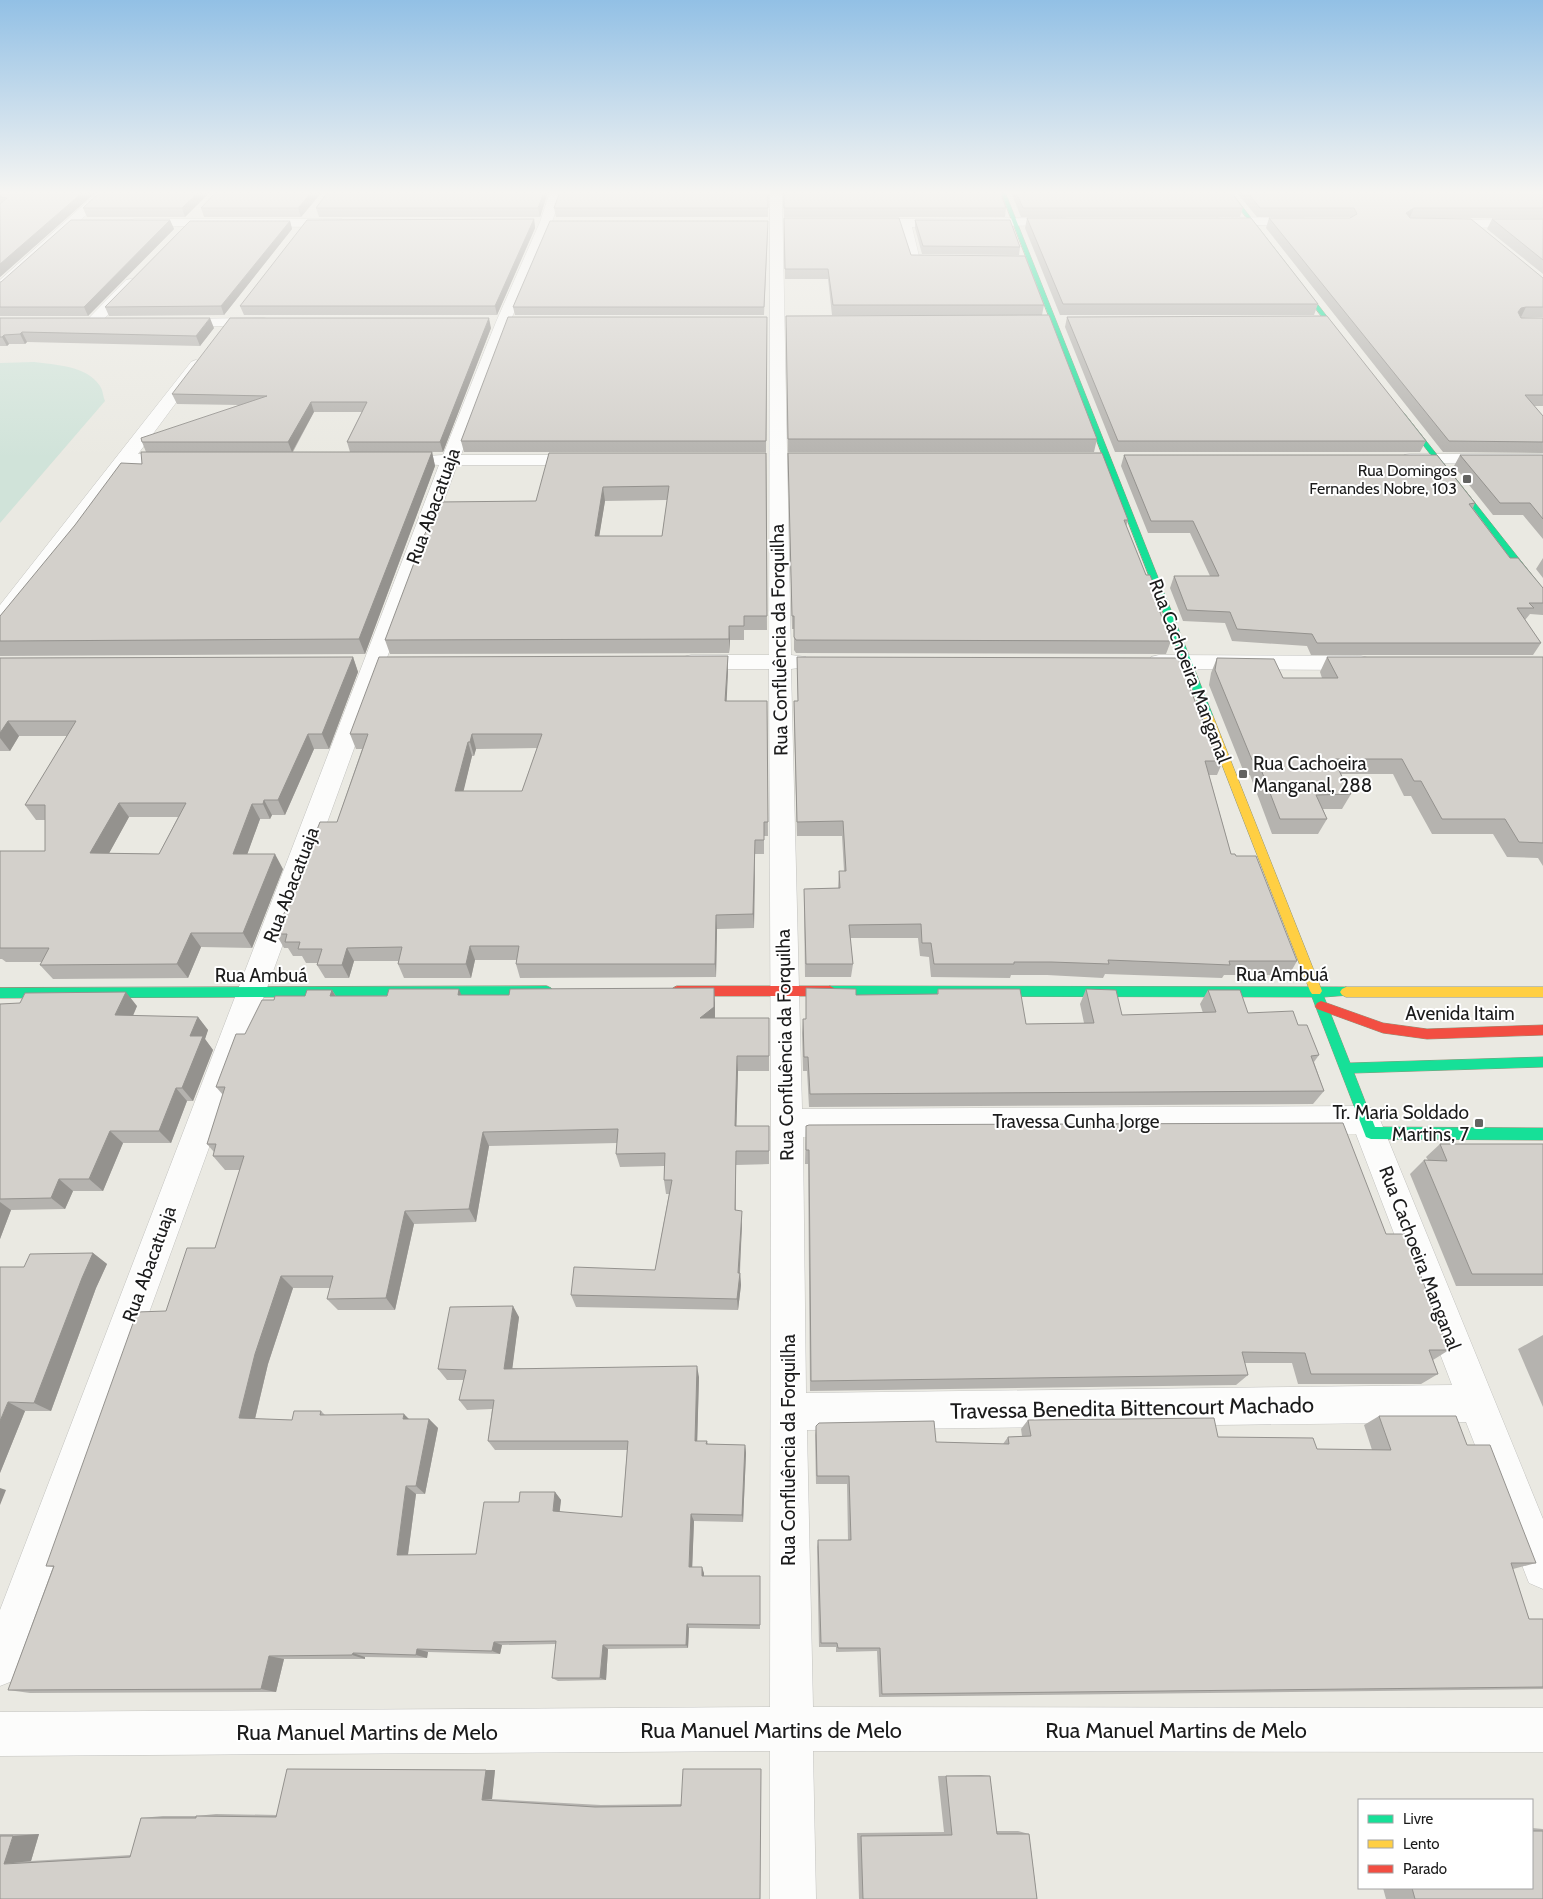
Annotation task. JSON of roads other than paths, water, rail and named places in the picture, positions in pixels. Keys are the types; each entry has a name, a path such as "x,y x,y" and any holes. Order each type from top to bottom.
{"street":[{"path":"92,323 134,281"},
{"name":"Rua Abacatuaja","path":"0,1665 450,460 521,281"},
{"name":"Rua Confluência da Forquilha","path":"778,281 777,460 787,1123 793,1899"},
{"name":"Rua Cachoeira Manganal","path":"1032,281 1187,662 1543,1569"},
{"path":"1297,281 1352,352"},
{"path":"0,619 126,459 243,304"},
{"path":"1308,322 1328,321"},
{"path":"161,323 278,322"},
{"path":"1048,322 1072,322"},
{"path":"74,323 112,323"},
{"path":"1394,405 1543,594"},
{"path":"126,459 194,459"},
{"path":"1396,459 1543,459"},
{"path":"420,460 598,460"},
{"path":"1086,460 1126,460"},
{"path":"671,662 819,662"},
{"path":"1137,662 1385,663"},
{"name":"Rua Ambuá","path":"0,993 557,991"},
{"name":"Rua Ambuá","path":"666,991 1543,992"},
{"name":"Avenida Itaim","path":"1321,1006 1384,1028 1427,1034 1543,1030"},
{"path":"1346,1068 1543,1062"},
{"name":"Travessa Cunha Jorge","path":"787,1123 1368,1126"},
{"path":"1368,1126 1543,1134"},
{"name":"Travessa Benedita Bittencourt Machado","path":"788,1412 1477,1403"},
{"name":"Rua Manuel Martins de Melo","path":"0,1734 791,1730 1543,1730"}],"place":[{"name":"Rua Domingos Fernandes Nobre, 103","path":"1467,479"},
{"name":"Rua Cachoeira Manganal, 288","path":"1243,774"},
{"name":"Tr. Maria Soldado Martins, 7","path":"1479,1123"}]}
